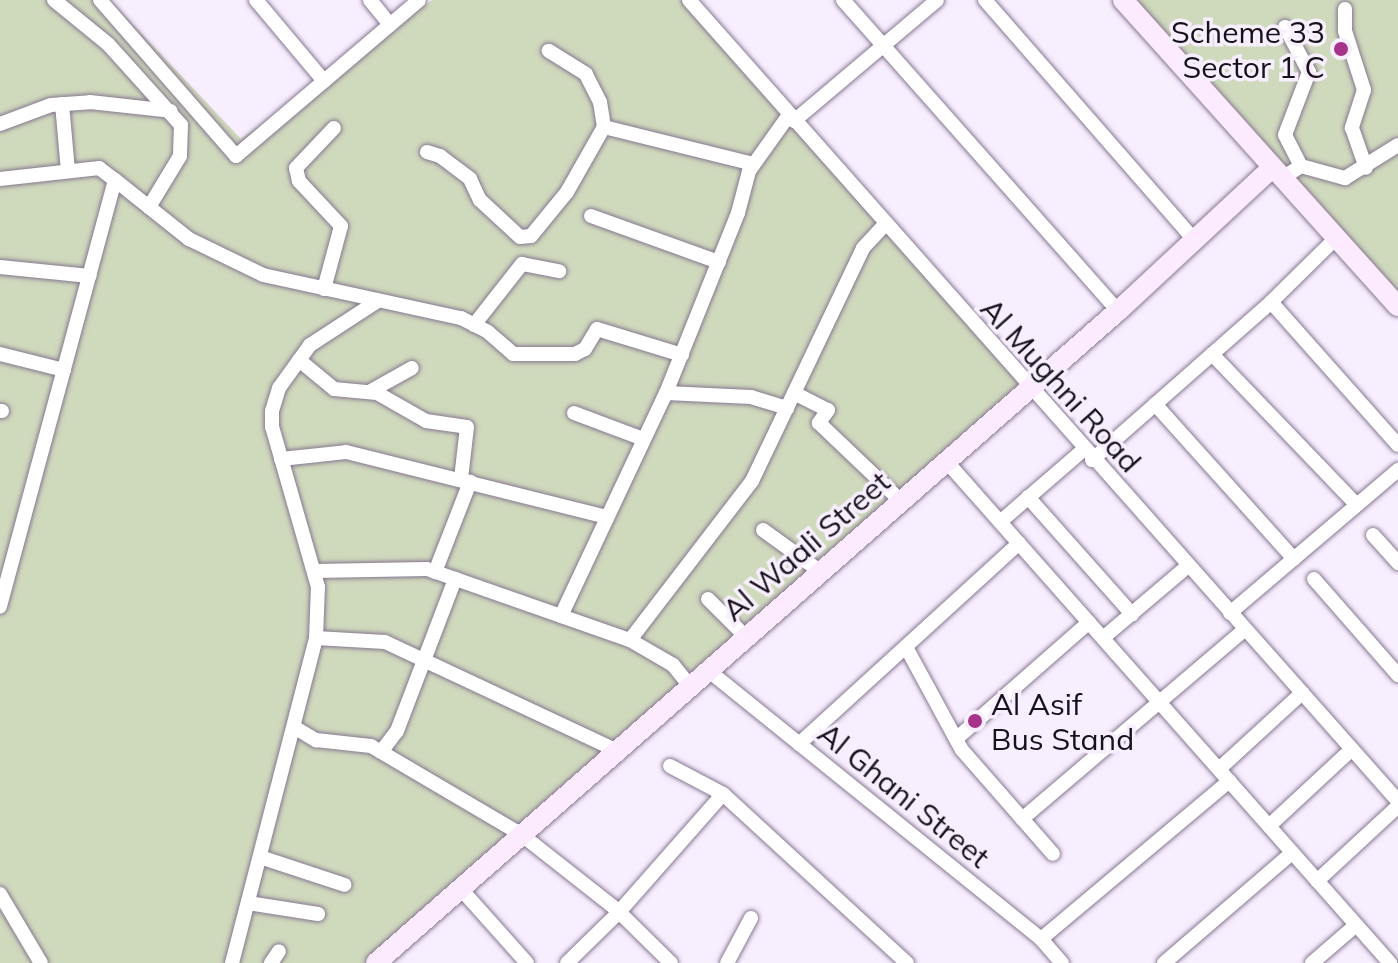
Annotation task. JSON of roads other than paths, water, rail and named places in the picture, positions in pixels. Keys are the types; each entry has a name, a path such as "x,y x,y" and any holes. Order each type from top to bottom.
{"street":[{"path":"54,0 108,44 181,125 180,156 149,207"},
{"path":"100,0 236,156 419,0"},
{"path":"256,0 324,81"},
{"path":"370,0 390,25"},
{"name":"Al Mughni Road","path":"689,0 1029,390 1398,804"},
{"path":"843,0 1118,311"},
{"path":"561,616 666,393 719,262 754,164 792,118 937,0"},
{"path":"985,0 1196,242"},
{"path":"1123,0 1334,240 1398,306"},
{"path":"1345,9 1345,31 1364,90 1352,128 1366,168"},
{"path":"1285,27 1309,72 1285,135 1301,166"},
{"path":"427,152 440,156 470,179 480,200 527,238 567,192 604,127 600,102 586,74 549,51"},
{"path":"0,124 62,104 171,111"},
{"path":"62,104 68,171"},
{"path":"604,127 754,164"},
{"path":"324,289 341,226 299,181 296,168 334,128"},
{"path":"1277,174 1301,166 1336,179 1366,168 1398,145"},
{"path":"0,179 99,168 189,239 263,275 474,325 513,354 575,354 585,349 597,329 682,355"},
{"name":"Al Waali Street","path":"376,963 1277,174"},
{"path":"0,607 115,180"},
{"path":"591,216 719,262"},
{"path":"630,640 739,500 787,408 863,248 885,224"},
{"path":"1000,522 1028,497 1155,404 1271,302 1334,240"},
{"path":"474,325 522,264 559,271"},
{"path":"0,267 90,276"},
{"path":"232,963 316,638 315,571 281,459 272,411 279,388 310,345 376,302"},
{"path":"1271,302 1398,445"},
{"path":"0,354 64,370"},
{"path":"1212,354 1357,505"},
{"path":"299,360 334,389 369,392 426,421 467,427 465,480 435,572"},
{"path":"369,392 412,368"},
{"path":"666,393 751,397 787,408"},
{"path":"794,393 828,410 819,423 902,502"},
{"path":"1155,404 1294,559"},
{"path":"574,413 643,439"},
{"path":"281,459 346,452 607,517"},
{"path":"947,462 1390,963"},
{"path":"1230,613 1398,470"},
{"path":"1028,497 1132,614"},
{"path":"763,530 821,572"},
{"path":"1373,535 1398,563"},
{"path":"799,744 1019,543"},
{"path":"1103,638 1188,566"},
{"path":"315,571 435,572 630,640 673,665 691,687"},
{"path":"381,752 397,731 455,579"},
{"path":"1314,579 1398,675"},
{"path":"708,599 747,638"},
{"path":"956,739 1089,622"},
{"path":"1022,819 1244,630"},
{"path":"316,638 385,642 618,751"},
{"path":"906,647 956,739 1053,854"},
{"name":"Al Ghani Street","path":"709,671 1041,939 1062,963"},
{"path":"1041,939 1224,775 1302,693"},
{"path":"294,727 316,740 361,744 381,752 522,835 619,912 671,963"},
{"path":"1269,826 1352,749"},
{"path":"670,766 723,794 907,963"},
{"path":"567,963 619,912 723,794"},
{"path":"1317,881 1398,804"},
{"path":"1164,963 1292,853"},
{"path":"260,857 345,885"},
{"path":"461,889 521,961"},
{"path":"0,894 41,963"},
{"path":"248,903 318,914"},
{"path":"727,963 751,918"},
{"path":"1312,963 1356,925"}],"place":[{"name":"Scheme 33 Sector 1 C","path":"1341,49"},
{"name":"Al Asif Bus Stand","path":"975,721"}]}
